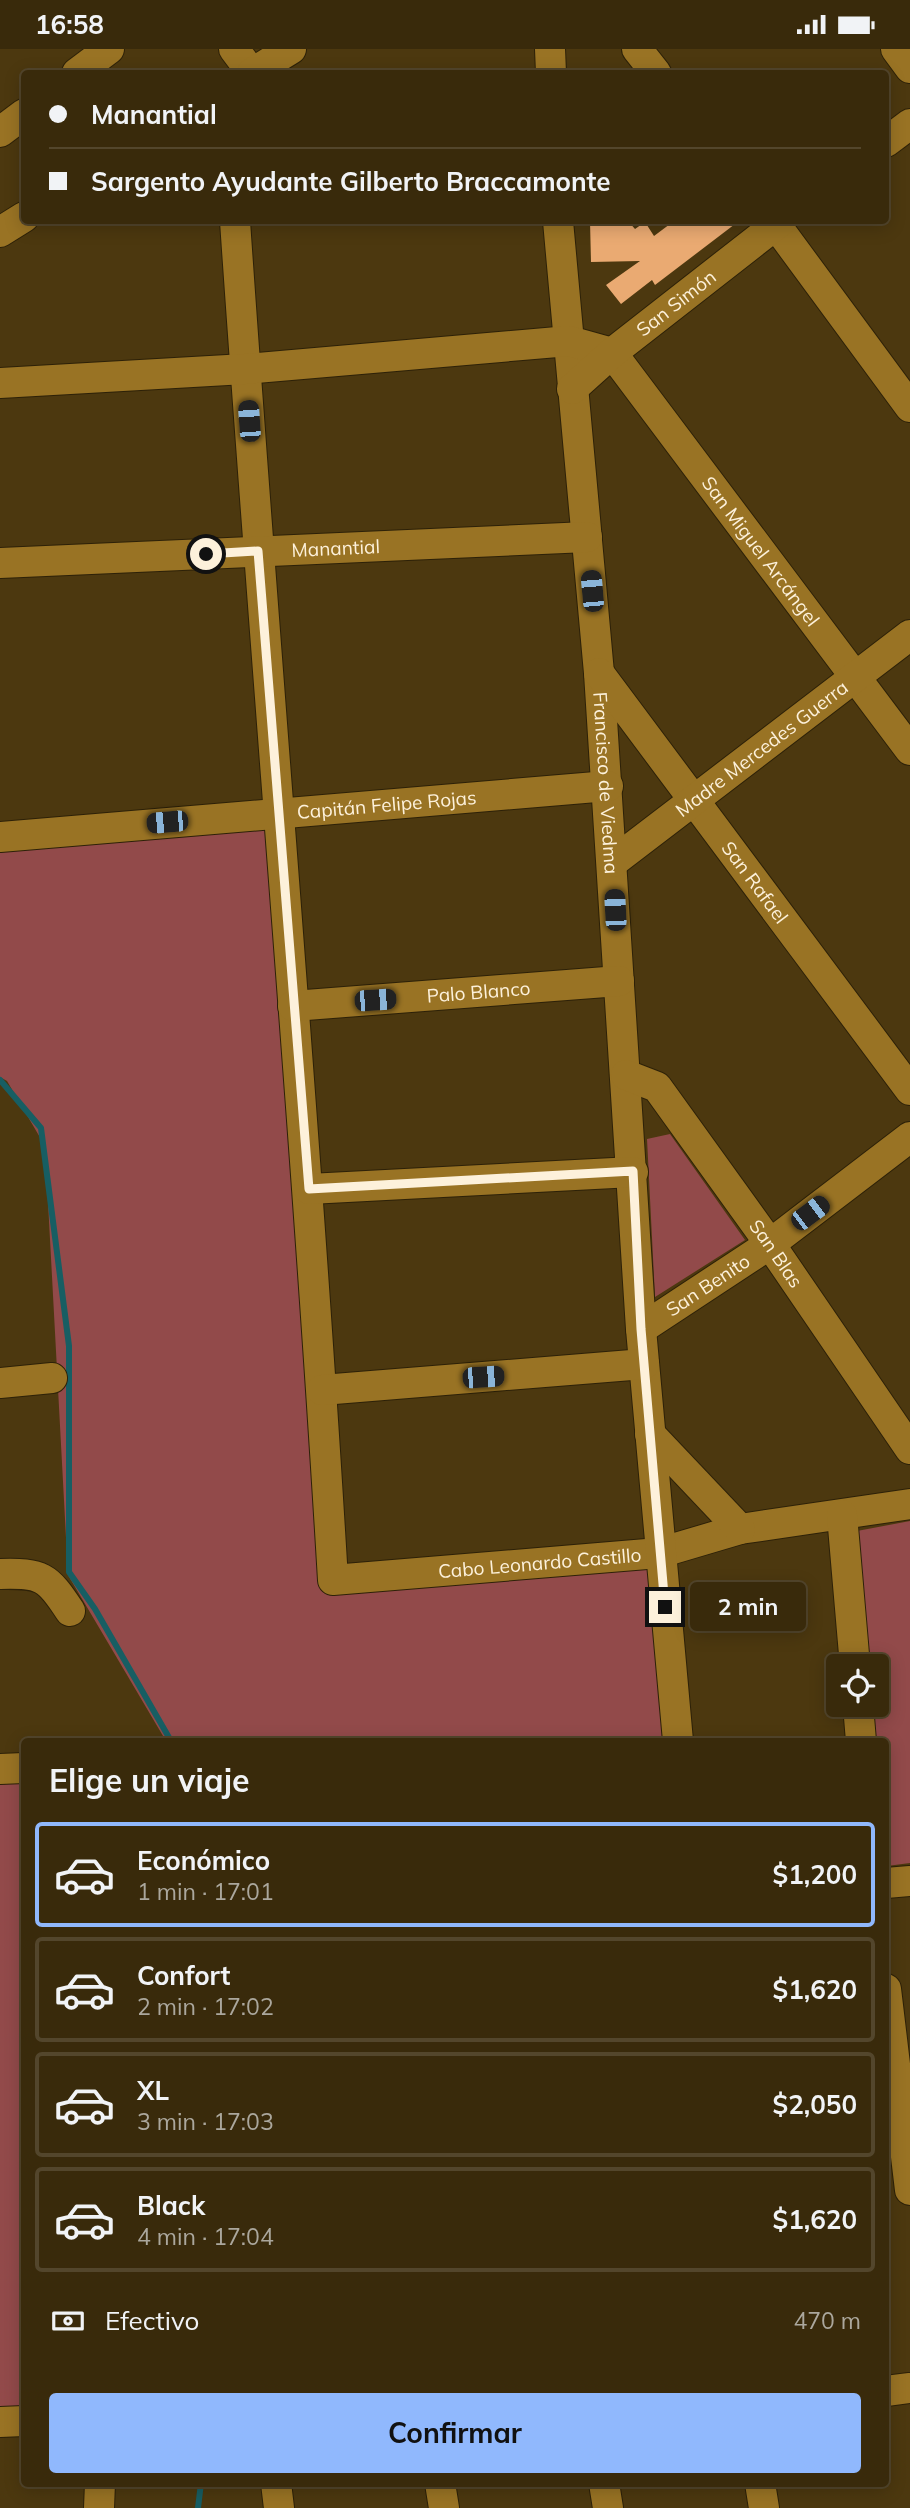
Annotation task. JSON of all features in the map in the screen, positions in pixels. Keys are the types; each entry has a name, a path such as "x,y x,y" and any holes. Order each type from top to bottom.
{"street":[{"path":"81,70 109,49"},
{"path":"234,49 250,70"},
{"path":"257,70 291,49"},
{"path":"550,49 551,70"},
{"path":"637,49 654,70"},
{"path":"896,49 910,68"},
{"path":"0,132 21,116"},
{"path":"889,140 910,124"},
{"path":"0,232 21,219"},
{"path":"235,224 322,1390 644,1364"},
{"name":"Francisco de Viedma","path":"558,224 608,786 641,1329 678,1738"},
{"name":"San Simón","path":"572,389 612,352 773,224"},
{"path":"777,224 910,407"},
{"path":"0,383 245,369 569,341 612,352"},
{"name":"San Miguel Arcángel","path":"612,352 910,750"},
{"name":"Manantial","path":"0,563 587,537"},
{"name":"Madre Mercedes Guerra","path":"613,862 910,635"},
{"name":"San Rafael","path":"599,673 696,799 910,1090"},
{"name":"Capitán Felipe Rojas","path":"0,837 278,811 608,786"},
{"name":"Palo Blanco","path":"293,1006 619,981"},
{"name":"San Blas","path":"626,1075 657,1087 771,1244 910,1449"},
{"name":"San Benito","path":"641,1329 771,1244 910,1137"},
{"path":"309,1189 633,1171"},
{"path":"0,1383 52,1378"},
{"name":"Cabo Leonardo Castillo","path":"322,1390 333,1580 659,1553 740,1529 910,1504"},
{"path":"650,1434 740,1529"},
{"path":"842,1515 854,1654"},
{"path":"0,1574 33,1573 51,1582 70,1611"},
{"path":"859,1717 861,1738"},
{"path":"0,1769 21,1768"},
{"path":"889,1882 910,1881"},
{"path":"889,2014 910,2190"},
{"path":"889,2391 910,2388"},
{"path":"0,2422 21,2421"},
{"path":"99,2508 100,2487"},
{"path":"276,2487 279,2508"},
{"path":"441,2487 444,2508"},
{"path":"605,2487 608,2508"},
{"path":"761,2487 764,2508"}],"shaded area":[{"path":"273,818 331,1581 658,1555 677,1738 164,1738 68,1575 45,1146 7,1081 0,1077 0,838"},
{"path":"670,1134 745,1240 655,1297 647,1139"},
{"path":"910,1521 910,1863 889,1866 889,1738 876,1738 874,1717 889,1717 889,1654 868,1654 857,1531"},
{"path":"21,1773 21,2412 0,2413 0,1776"}],"building":[{"path":"590,224 631,224 635,229 646,224 654,236 670,224 735,224 655,285 652,280 621,304 606,285 640,261 591,262"}],"waterway":[{"path":"0,1080 41,1128 69,1346 69,1572 95,1609 169,1738"},
{"path":"198,2508 201,2487"}],"route":[{"path":"206,554 258,551 309,1189 633,1171 641,1329 665,1607"}]}
